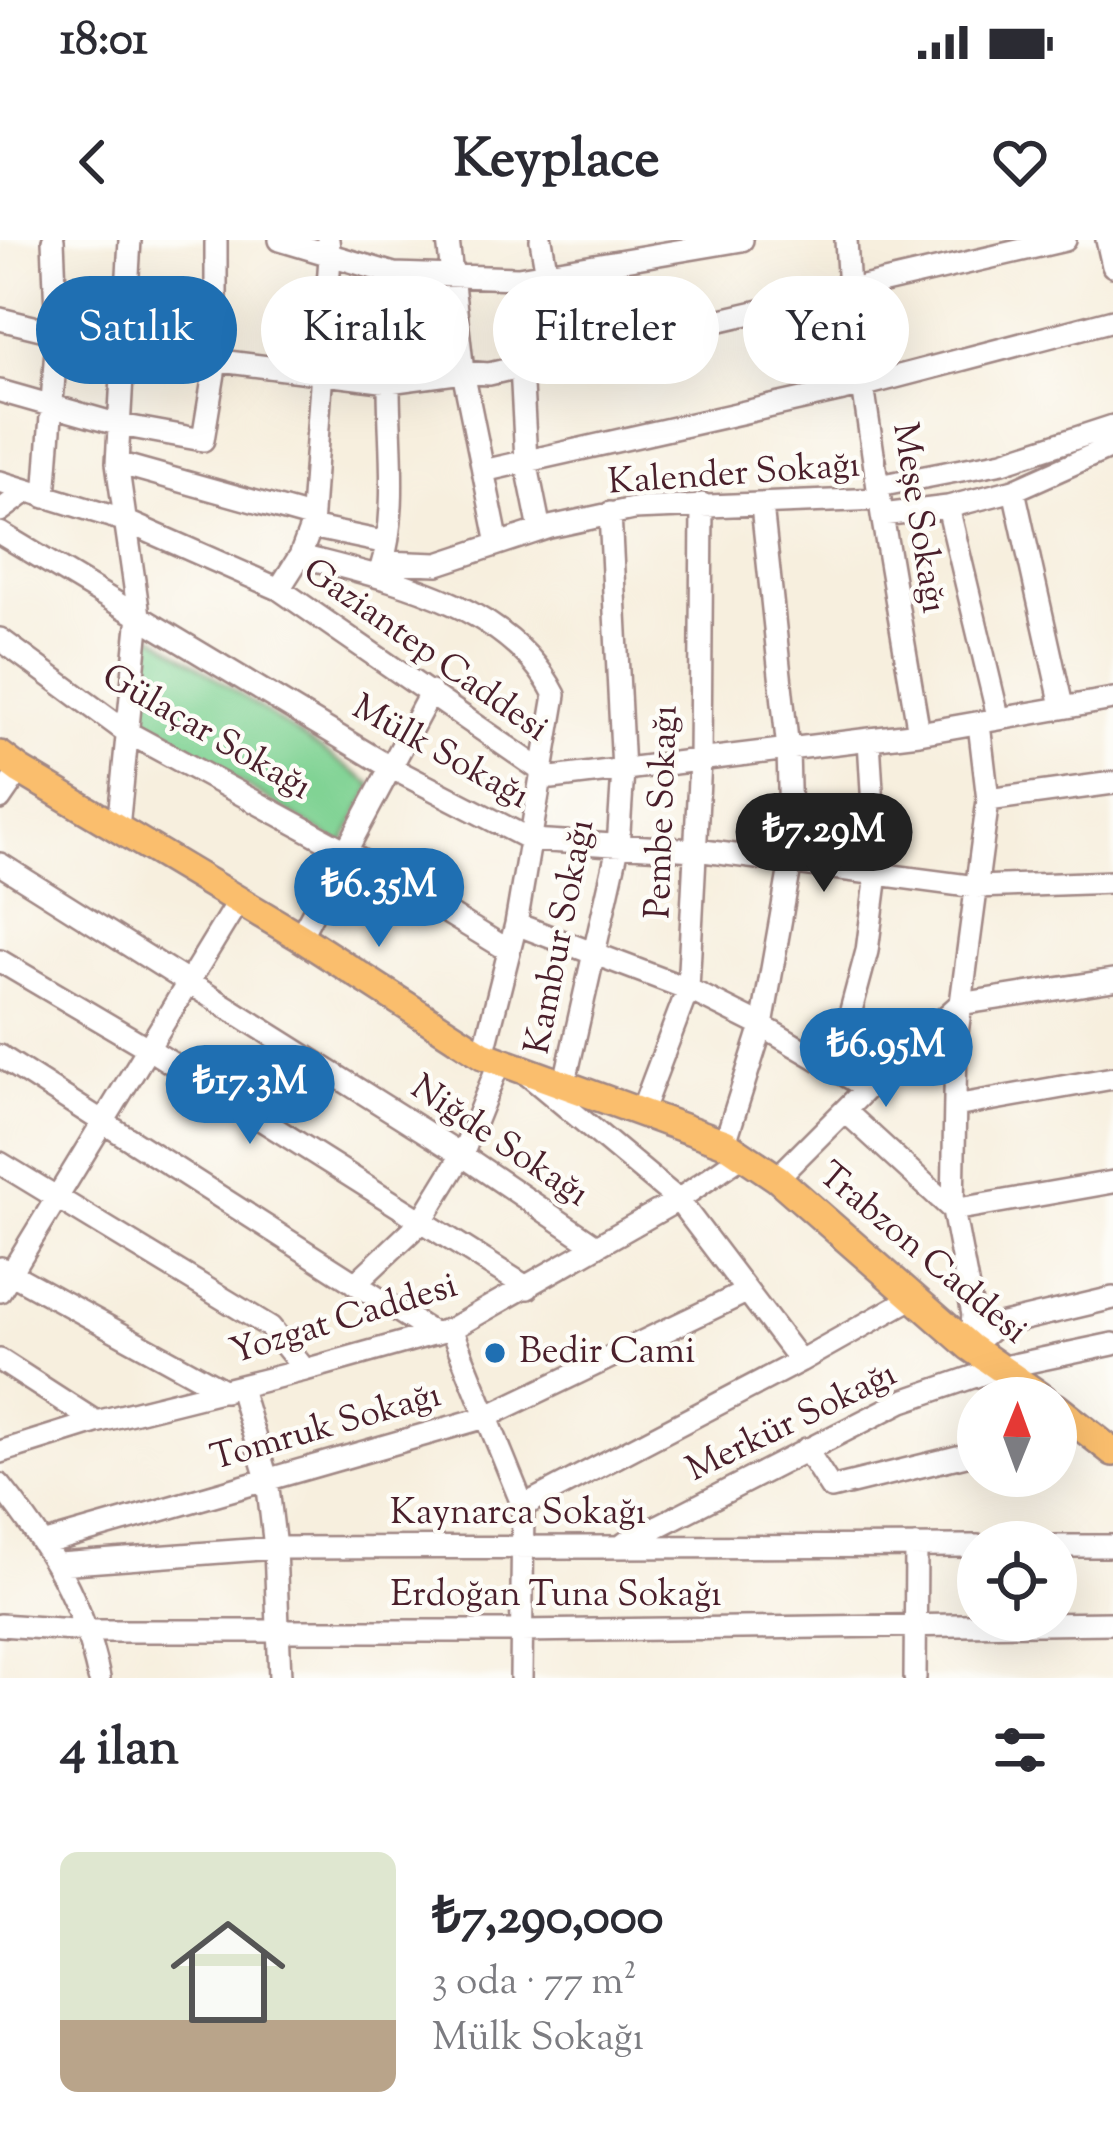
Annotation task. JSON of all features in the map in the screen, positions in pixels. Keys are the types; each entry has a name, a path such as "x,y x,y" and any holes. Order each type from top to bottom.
{"main road":[{"name":"Trabzon Caddesi","path":"10,762 502,1063 734,1148 777,1178 912,1298 1012,1377"},
{"path":"1077,1428 1112,1451"}],"street":[{"path":"53,240 55,276"},
{"path":"128,276 130,240"},
{"path":"216,240 216,276"},
{"path":"280,240 329,249 394,274 454,276 448,240"},
{"path":"541,240 547,274"},
{"path":"469,276 518,278 651,247 742,240"},
{"name":"Meşe Sokağı","path":"846,240 848,276"},
{"path":"909,276 1065,240"},
{"path":"1107,240 1113,266"},
{"path":"0,319 36,329"},
{"path":"484,471 865,385 1113,320"},
{"path":"0,511 36,494 54,384"},
{"path":"118,828 139,615 117,463 122,384"},
{"path":"0,391 119,425 203,440 212,384"},
{"path":"279,589 300,556 310,522 321,384"},
{"path":"383,560 392,476 389,384"},
{"path":"466,384 498,544"},
{"path":"522,384 526,461 540,530"},
{"name":"Meşe Sokağı","path":"865,385 919,733"},
{"path":"880,500 1113,426"},
{"name":"Kalender Sokağı","path":"383,560 438,564 540,530 610,513 702,504 880,500 948,507 1014,490 1113,446"},
{"path":"117,463 310,522 383,560 480,617 546,677 555,695 508,950 502,1063 462,1154 421,1222 355,1284"},
{"name":"Gaziantep Caddesi","path":"0,482 123,520 279,589 552,778 919,733 1113,699"},
{"path":"1014,490 1062,706"},
{"name":"Pembe Sokağı","path":"640,1113 688,989 700,761 702,504"},
{"path":"734,1148 791,861 788,750 762,506"},
{"path":"948,507 989,720 988,800 960,1004 955,1106 953,1210 974,1315 970,1347"},
{"name":"Kambur Sokağı","path":"564,1087 618,847 623,771 610,513"},
{"name":"Mülk Sokağı","path":"0,533 388,766 531,841 696,850 976,887 1113,882"},
{"path":"300,556 383,560"},
{"name":"Gülaçar Sokağı","path":"0,639 125,731 346,851 508,950"},
{"path":"300,937 431,692"},
{"path":"835,1070 867,951 877,874 869,740"},
{"path":"0,799 10,762"},
{"path":"988,800 1113,784"},
{"name":"Niğde Sokağı","path":"0,864 462,1154 596,1246"},
{"path":"238,901 3,1278 232,1389 267,1479 280,1678"},
{"path":"516,924 688,989 867,1088"},
{"path":"0,962 146,1047 528,1288"},
{"path":"777,1178 960,1004 1113,980"},
{"path":"0,1056 355,1284 443,1331 523,1506 521,1678"},
{"path":"502,1063 678,1200 800,1361"},
{"path":"955,1106 1113,1078"},
{"path":"845,1111 953,1210"},
{"name":"Yozgat Caddesi","path":"0,1452 95,1422 443,1331 528,1288 678,1200 734,1148"},
{"path":"0,1163 270,1327 305,1370"},
{"path":"953,1210 1113,1182"},
{"name":"Tomruk Sokağı","path":"46,1543 486,1417 746,1292"},
{"path":"523,1506 912,1298"},
{"path":"970,1347 995,1326 1113,1298"},
{"name":"Merkür Sokağı","path":"619,1546 903,1401 999,1368 1113,1344"},
{"path":"0,1360 95,1422"},
{"path":"806,1449 831,1488 957,1457"},
{"path":"0,1485 59,1564 89,1631 99,1678"},
{"path":"915,1678 916,1546"},
{"name":"Kaynarca Sokağı","path":"59,1564 275,1548 957,1546"},
{"path":"1077,1546 1113,1546"},
{"name":"Erdoğan Tuna Sokağı","path":"0,1625 89,1631 520,1631 1113,1623"}],"green space":[{"path":"149,636 373,785 342,845 141,722"}],"place":[{"name":"Bedir Cami","path":"495,1353"}]}
